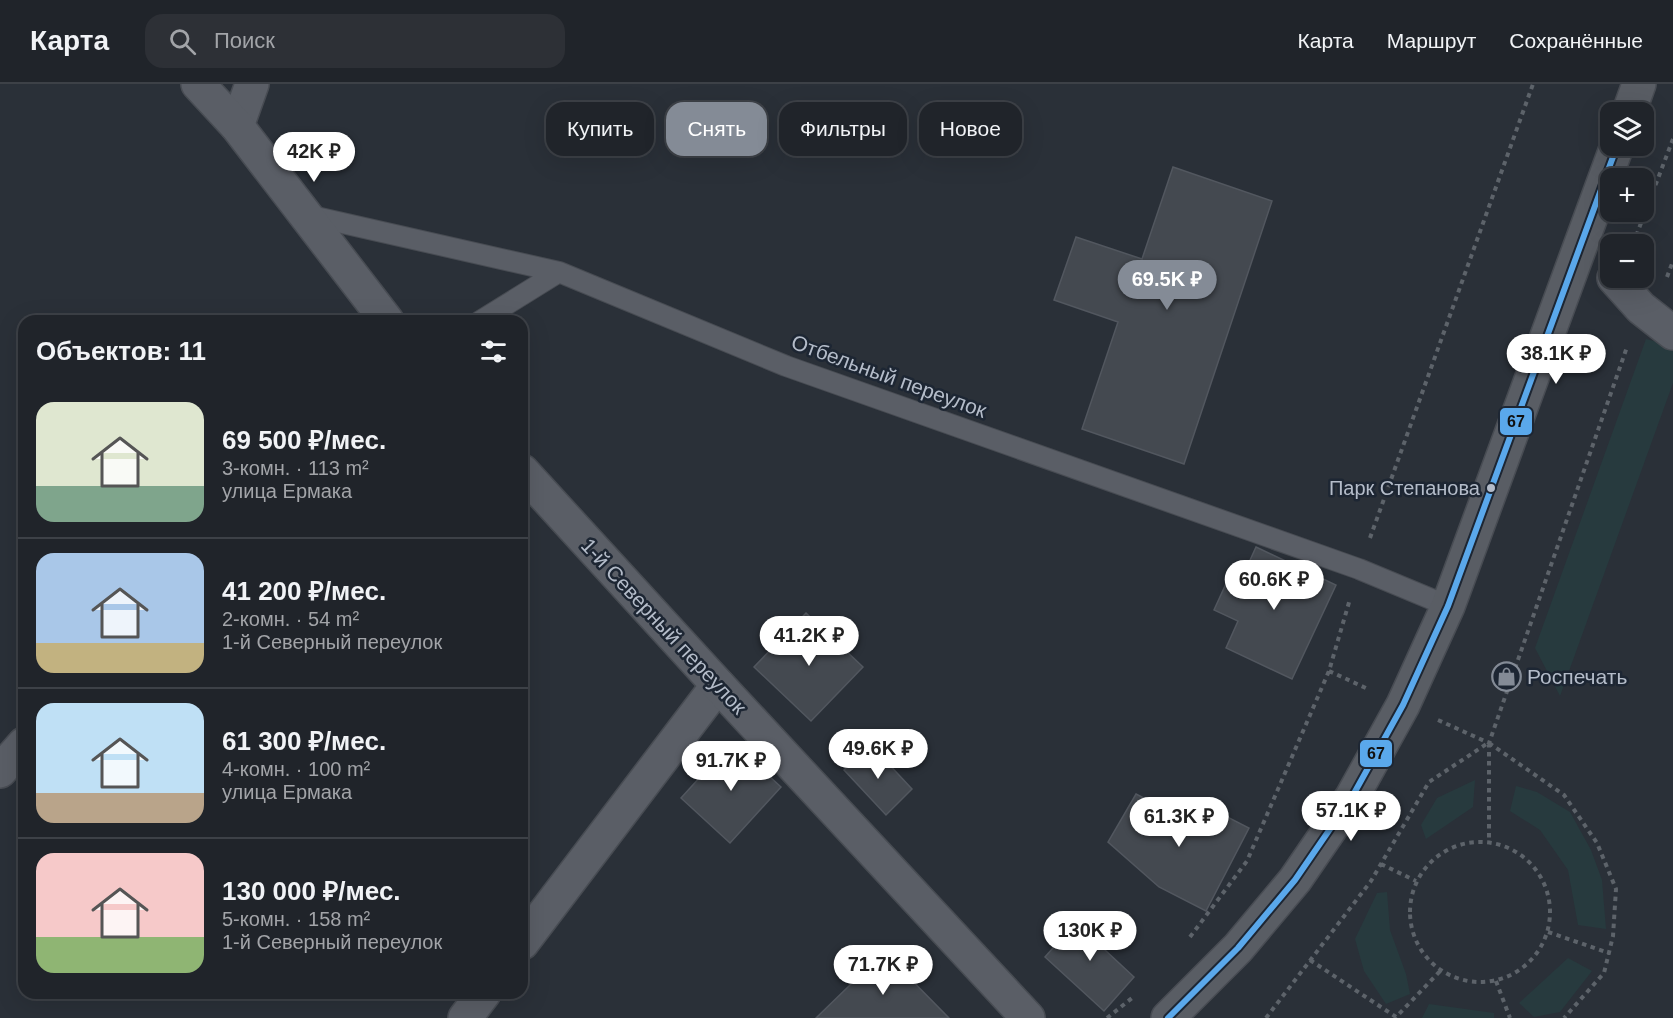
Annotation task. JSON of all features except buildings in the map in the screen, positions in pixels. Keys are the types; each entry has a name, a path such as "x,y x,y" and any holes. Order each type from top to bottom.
{"main road":[{"path":"1633,102 1640,84"},
{"path":"1168,1018 1238,948 1295,880 1352,796 1403,705 1448,606 1613,156"}],"street":[{"path":"237,126 252,84"},
{"path":"205,87 307,215 382,315"},
{"path":"1582,239 1600,261"},
{"path":"1623,288 1641,308 1673,333"},
{"name":"1-й Северный переулок","path":"528,478 1028,1018"},
{"path":"528,934 718,685"},
{"path":"0,771 18,751"},
{"path":"465,1018 479,999"}],"lane":[{"name":"Отбельный переулок","path":"307,215 559,272 786,366 1359,569 1448,606"},
{"path":"490,315 559,272"}],"path":[{"path":"1186,942 1247,861 1329,671 1359,569 1533,84"},
{"path":"1637,234 1673,139"},
{"path":"1489,841 1489,742 1641,308"},
{"path":"1329,671 1489,742 1564,795 1598,843 1616,889 1613,936 1604,973 1564,1018"},
{"path":"1266,1018 1371,881 1429,782 1489,742"},
{"path":"1489,841 1512,848 1532,864 1545,884 1551,908 1548,933 1536,954 1518,971 1496,981 1471,982 1450,976 1432,964 1418,946 1410,925 1409,903 1416,881 1428,863 1446,849 1467,842 1489,841"},
{"path":"1381,864 1416,881"},
{"path":"1548,933 1609,953"},
{"path":"1310,960 1397,1017 1441,970"},
{"path":"1496,981 1510,1018"},
{"path":"1107,1018 1141,991"}],"green space":[{"path":"1646,339 1673,346 1673,383 1560,696 1535,648"},
{"path":"1475,780 1473,807 1426,839 1421,825 1437,798"},
{"path":"1516,786 1537,792 1570,812 1591,850 1602,880 1606,929 1578,925 1568,870 1540,830 1510,811"},
{"path":"1387,892 1390,930 1406,974 1410,994 1386,1004 1364,971 1355,939 1377,893"},
{"path":"1568,958 1592,971 1560,1012 1534,1017 1519,1003"},
{"path":"1429,1004 1494,1013 1494,1018 1422,1018"}],"transit line":[{"name":"67","path":"1168,1018 1238,948 1295,880 1352,797 1403,705 1448,606 1613,156"}],"place":[{"name":"Парк Степанова","path":"1491,488"},
{"name":"Роспечать","path":"1506,676"}]}
